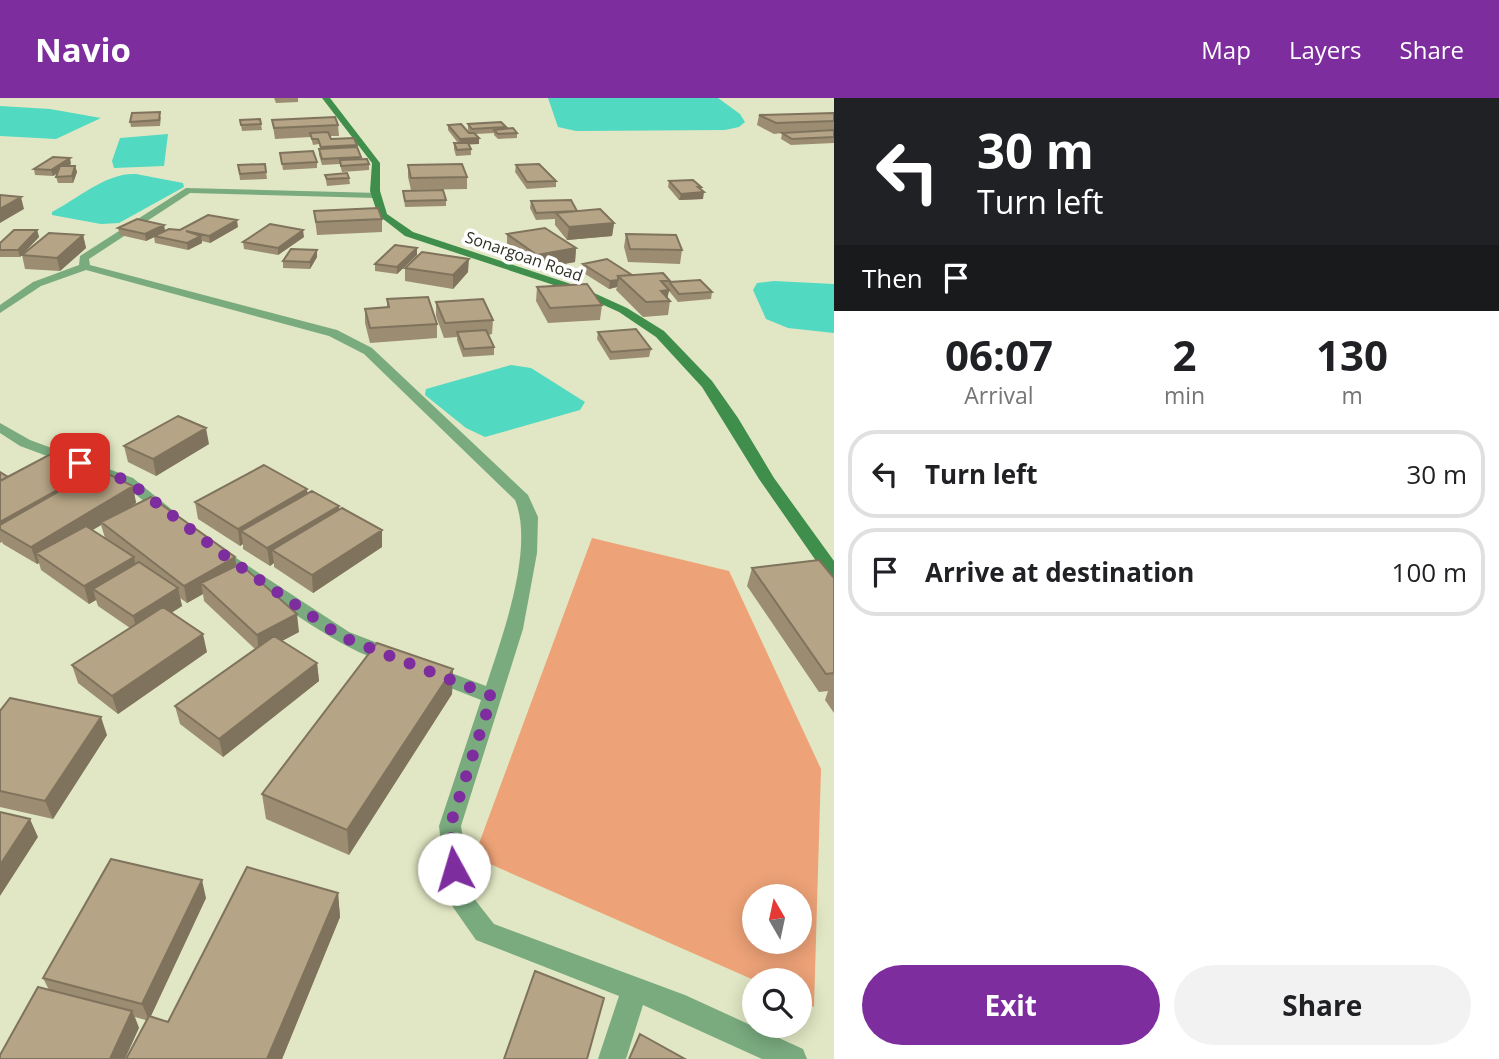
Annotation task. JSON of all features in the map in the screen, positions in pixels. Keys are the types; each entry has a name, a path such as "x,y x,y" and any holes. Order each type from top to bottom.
{"main road":[{"name":"Sonargoan Road","path":"326,98 376,163 376,195 383,215 408,234 579,290 623,310 660,334 707,384 731,418 767,479 834,574"}],"street":[{"path":"85,267 84,258 166,202 190,190 376,195"},
{"path":"0,310 37,284 85,267 334,333 369,351 522,498 530,517 529,552 514,629 450,826 460,900 485,932 685,1008 793,1059"},
{"path":"0,427 25,443 128,481 181,523"},
{"path":"203,539 342,637 492,696"},
{"path":"612,1059 635,989"}],"shaded area":[{"path":"592,538 729,571 821,769 814,1007 812,968 742,968 742,975 474,857"}],"water":[{"path":"548,98 718,98 740,114 745,122 739,127 725,130 576,131 558,127"},
{"path":"0,106 50,109 101,118 56,139 0,136"},
{"path":"168,134 164,166 114,168 112,161 120,138"},
{"path":"136,174 183,183 184,187 119,223 101,224 52,215 52,212 92,187 114,177"},
{"path":"774,281 834,284 834,333 788,328 766,319 753,290 757,283"},
{"path":"511,365 531,368 585,402 580,410 485,437 466,428 425,395 426,389"}],"building":[{"path":"160,112 159,120 130,122 132,113"},
{"path":"834,113 834,121 776,123 759,115"},
{"path":"335,117 338,125 274,128 272,120"},
{"path":"260,119 261,124 241,125 240,120"},
{"path":"501,122 506,127 472,129 468,124"},
{"path":"461,124 469,133 474,133 479,138 460,139 448,125"},
{"path":"513,128 517,133 498,134 494,130"},
{"path":"834,130 834,137 792,139 782,133"},
{"path":"328,132 331,139 354,138 357,145 321,147 318,139 312,139 310,133"},
{"path":"454,143 468,143 471,149 457,150"},
{"path":"357,147 361,157 322,159 319,149"},
{"path":"313,151 317,162 282,164 280,153"},
{"path":"53,157 70,158 51,170 34,169"},
{"path":"367,159 369,164 341,166 340,160"},
{"path":"265,164 266,172 240,174 238,165"},
{"path":"462,164 467,177 411,178 408,165"},
{"path":"539,164 556,181 527,182 516,165"},
{"path":"60,166 75,166 72,176 56,177"},
{"path":"347,173 349,178 327,179 325,175"},
{"path":"693,180 704,192 681,194 669,181"},
{"path":"443,190 446,200 405,201 403,191"},
{"path":"0,195 21,197 0,209"},
{"path":"571,200 577,211 536,213 531,201"},
{"path":"378,208 382,219 316,222 314,211"},
{"path":"600,209 614,223 569,227 556,213"},
{"path":"208,215 237,220 209,236 186,231 201,236 187,243 154,236 169,229 180,230"},
{"path":"137,219 164,225 145,234 118,228"},
{"path":"270,224 303,230 278,248 243,242"},
{"path":"545,228 576,248 537,255 507,234"},
{"path":"14,230 37,230 18,250 0,250 0,243"},
{"path":"49,233 83,235 57,258 22,255"},
{"path":"626,234 676,235 682,250 630,249"},
{"path":"395,245 417,248 397,267 375,264"},
{"path":"291,249 317,250 310,262 283,261"},
{"path":"422,252 469,259 453,275 405,268"},
{"path":"607,259 632,275 618,276 618,280 610,281 583,264"},
{"path":"663,273 670,281 661,281 669,290 661,291 670,301 646,302 618,276"},
{"path":"700,280 712,292 679,294 670,283 670,282"},
{"path":"587,284 602,305 550,308 537,287"},
{"path":"428,297 437,324 370,328 365,309 389,307 387,299"},
{"path":"483,299 493,320 445,323 436,302"},
{"path":"636,329 651,349 611,352 598,332"},
{"path":"486,330 494,347 464,349 457,332"},
{"path":"178,416 206,428 153,459 124,446"},
{"path":"62,448 100,466 0,522 0,481"},
{"path":"264,465 307,489 238,529 195,502"},
{"path":"98,469 133,486 31,547 0,529 0,525"},
{"path":"0,472 8,477 0,481"},
{"path":"312,491 339,506 267,548 241,531"},
{"path":"151,497 235,557 184,586 101,522"},
{"path":"342,508 382,530 312,575 272,550"},
{"path":"86,526 134,557 84,586 36,553"},
{"path":"819,560 834,578 834,673 826,674 752,568"},
{"path":"139,562 178,588 133,616 93,589"},
{"path":"240,564 297,614 257,635 201,583"},
{"path":"163,607 203,634 112,696 72,665"},
{"path":"274,636 317,663 219,739 175,706"},
{"path":"377,643 453,669 347,830 262,794"},
{"path":"10,698 101,717 45,801 0,791 0,711"},
{"path":"0,812 30,819 0,865"},
{"path":"111,859 202,880 142,1004 43,978"},
{"path":"247,867 338,893 267,1059 126,1059 149,1016 168,1022"},
{"path":"535,971 604,998 587,1059 504,1059"},
{"path":"38,987 132,1011 110,1059 0,1059"},
{"path":"640,1034 685,1059 629,1059"}],"route":[{"path":"80,463 128,481 225,556 342,637 492,696 450,826 454,869"}]}
